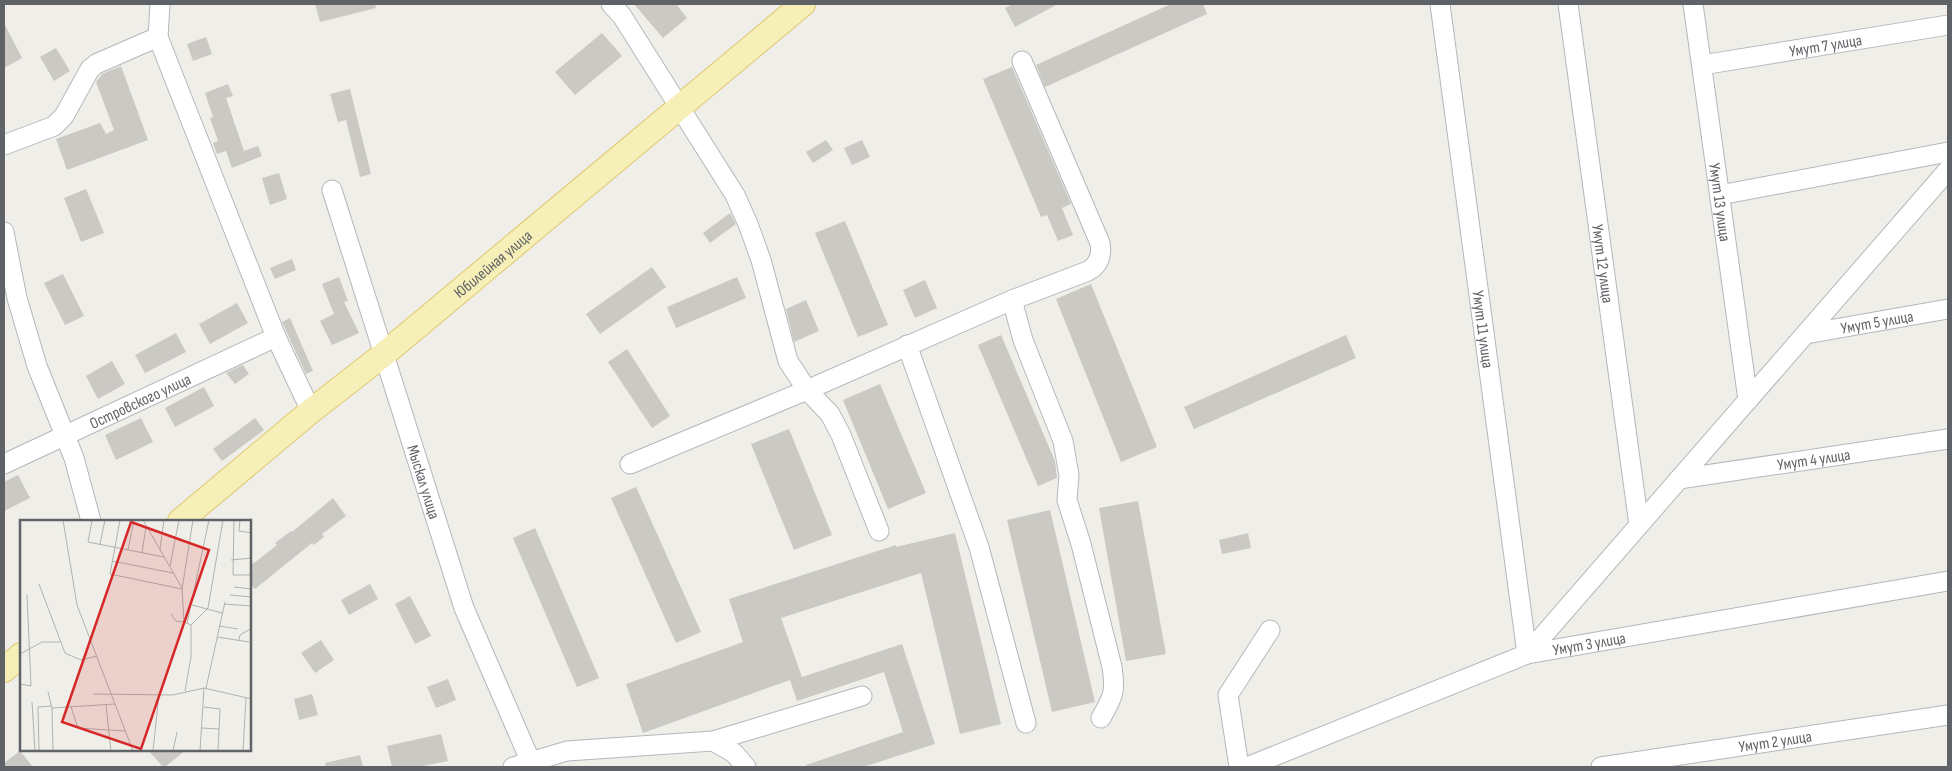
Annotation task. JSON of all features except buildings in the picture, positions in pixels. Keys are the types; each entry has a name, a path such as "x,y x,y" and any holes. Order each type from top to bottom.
{"main road":[{"name":"Юбилейная улица","path":"181,520 311,410 383,355 803,4"},
{"path":"4,670 20,656"}],"street":[{"path":"160,4 158,36 276,337 311,410"},
{"path":"611,4 622,16 735,195 748,224 760,260 788,361 808,390 830,414 841,434 879,531"},
{"name":"Умут 11 улица","path":"1440,4 1527,654"},
{"name":"Умут 12 улица","path":"1568,4 1639,525"},
{"name":"Умут 13 улица","path":"1693,4 1748,400"},
{"name":"Умут 7 улица","path":"1702,66 1948,25"},
{"path":"4,145 54,126 64,116 90,69 96,64 158,36"},
{"path":"630,464 808,390 907,345 1093,268 1096,265 1101,251 1094,228 1022,61"},
{"path":"1720,195 1948,152"},
{"path":"1527,654 1948,170"},
{"name":"Мыскал улица","path":"332,190 464,608 532,765"},
{"path":"4,232 17,298 37,366 74,458 91,520"},
{"path":"1012,300 1024,340 1063,441 1069,475 1067,500 1081,544 1112,667 1115,684 1114,693 1101,718"},
{"name":"Умут 5 улица","path":"1806,334 1948,309"},
{"name":"Островского улица","path":"4,464 276,337"},
{"path":"907,345 979,547 1026,724"},
{"name":"Умут 4 улица","path":"1679,479 1948,439"},
{"name":"Умут 3 улица","path":"1246,767 1527,654 1948,581"},
{"path":"1239,767 1228,695 1270,630"},
{"path":"513,767 532,765 566,751 713,741 862,696"},
{"name":"Умут 2 улица","path":"1602,767 1948,715"},
{"path":"713,741 734,753 746,767"}]}
